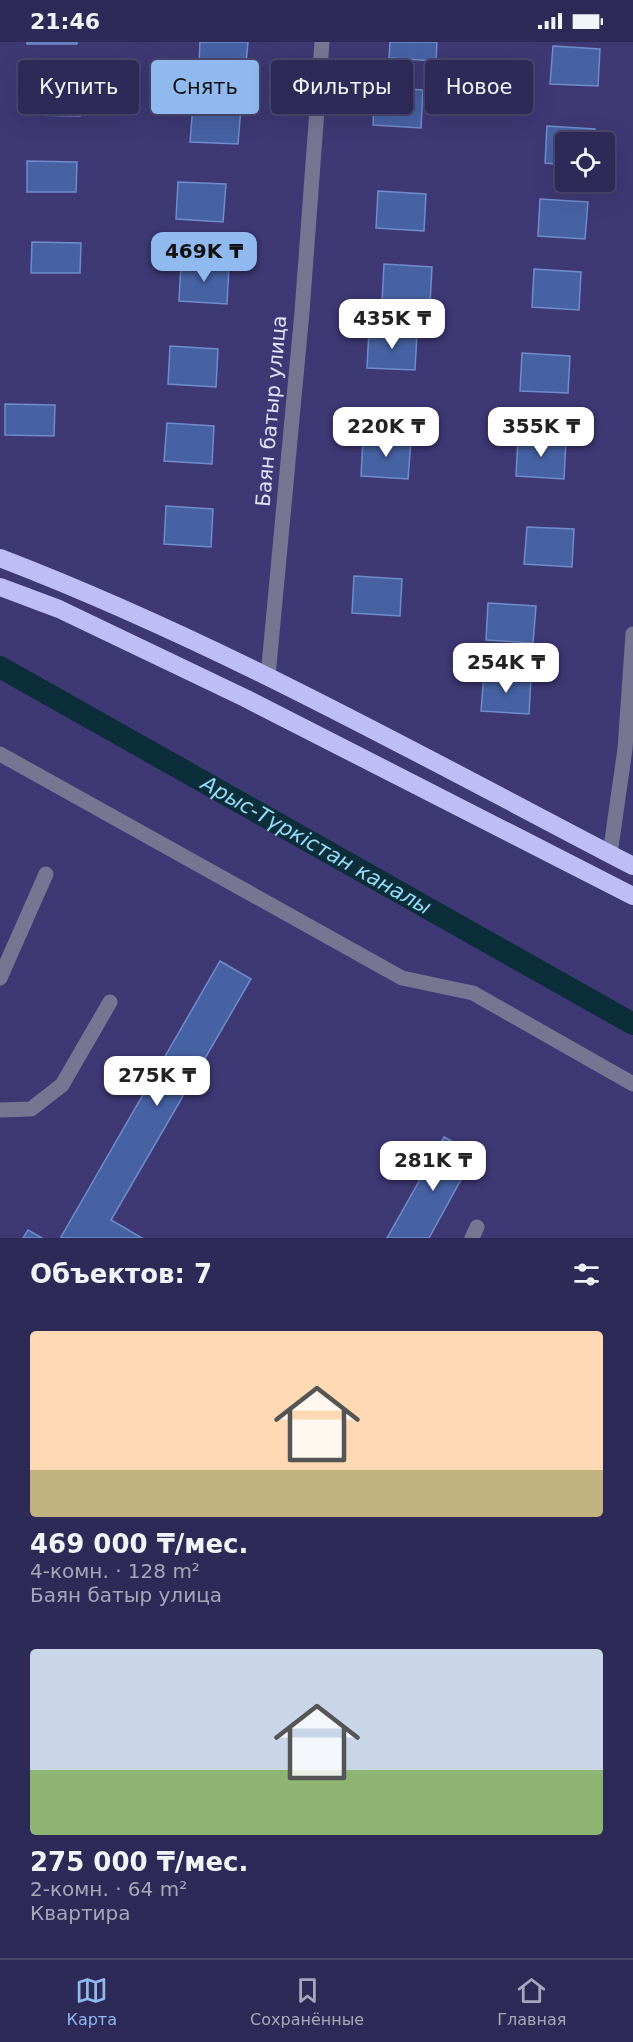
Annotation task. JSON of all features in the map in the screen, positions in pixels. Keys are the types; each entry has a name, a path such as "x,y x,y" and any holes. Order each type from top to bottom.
{"highway":[{"path":"0,558 70,585 268,676 633,866"},
{"path":"0,587 59,609 245,699 633,896"}],"street":[{"name":"Баян батыр улица","path":"268,676 302,312 322,42"},
{"path":"610,854 625,749 633,634"},
{"path":"0,754 402,978 473,993 633,1084"},
{"path":"0,978 46,874"},
{"path":"0,1110 31,1108 62,1085 110,1002"}],"building":[{"path":"27,42 77,42 77,44 27,44"},
{"path":"200,42 248,42 246,60 199,60"},
{"path":"390,42 437,42 436,60 389,58"},
{"path":"553,46 600,49 598,86 550,84"},
{"path":"413,89 423,90 421,128 373,125 374,114 413,114"},
{"path":"80,114 80,116 30,115"},
{"path":"192,114 240,114 238,144 190,142"},
{"path":"547,126 595,129 595,132 555,132 555,164 545,163"},
{"path":"27,161 77,162 76,192 27,192"},
{"path":"178,182 226,184 223,222 176,219"},
{"path":"378,191 426,194 424,231 376,228"},
{"path":"540,199 588,202 585,239 538,236"},
{"path":"32,242 81,243 80,273 31,273"},
{"path":"181,263 229,266 227,304 179,301"},
{"path":"384,264 432,267 430,304 382,302"},
{"path":"534,269 581,272 579,310 532,307"},
{"path":"369,330 417,333 415,370 367,368"},
{"path":"170,346 218,349 216,387 168,384"},
{"path":"522,353 570,356 568,393 520,391"},
{"path":"5,404 55,405 54,436 5,435"},
{"path":"167,423 214,426 212,464 164,461"},
{"path":"363,438 411,441 408,479 361,476"},
{"path":"518,438 566,441 564,479 516,476"},
{"path":"166,506 213,509 211,547 164,544"},
{"path":"527,527 574,529 572,567 524,564"},
{"path":"354,576 402,579 400,616 352,613"},
{"path":"488,603 536,606 533,643 486,640"},
{"path":"484,673 531,676 529,714 481,711"},
{"path":"220,961 251,979 111,1220 142,1238 61,1237"},
{"path":"444,1137 475,1154 429,1238 387,1238"},
{"path":"28,1230 42,1238 23,1238"}],"waterway":[{"name":"Арыс-Түркістан каналы","path":"0,667 633,1024"}]}
